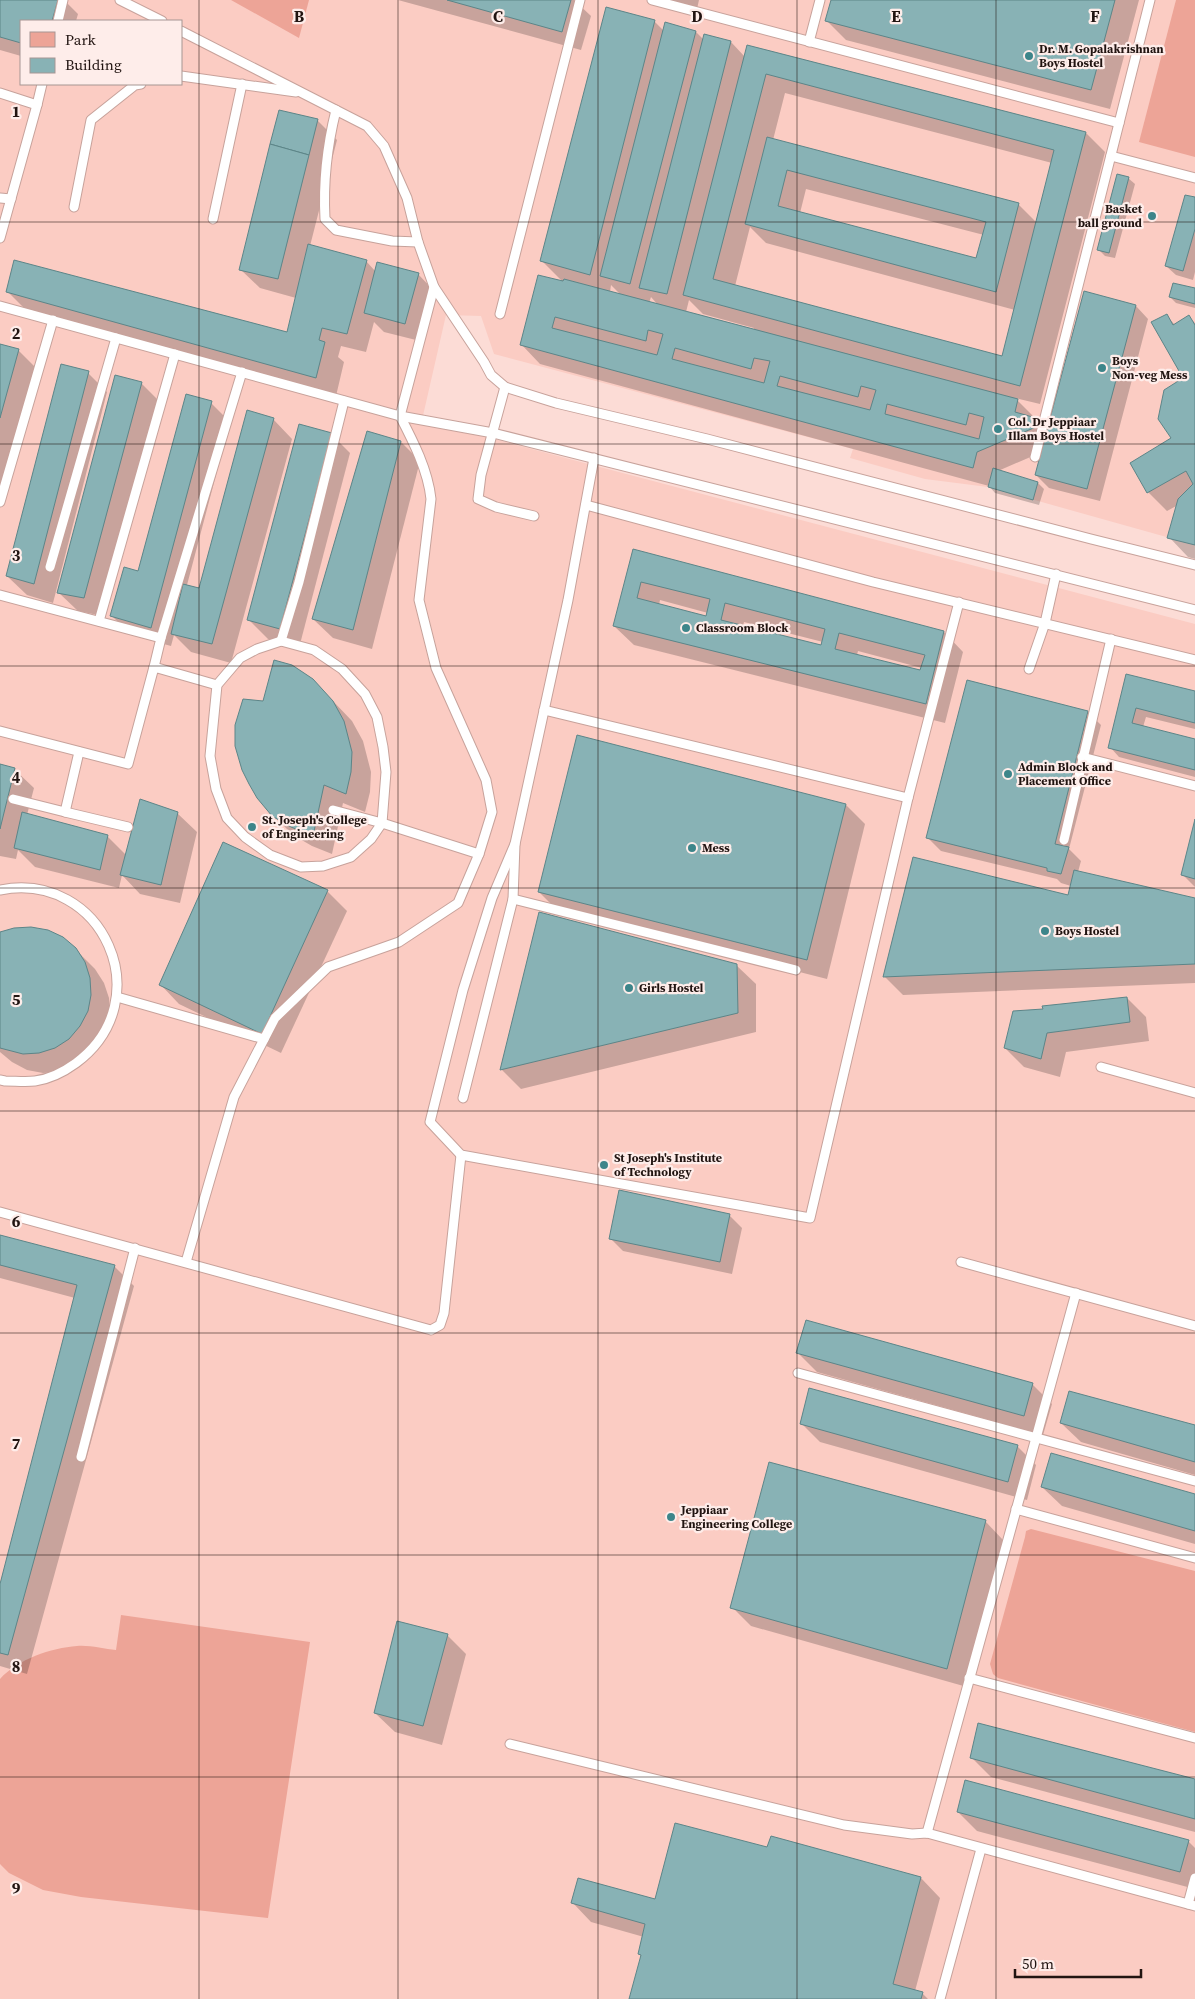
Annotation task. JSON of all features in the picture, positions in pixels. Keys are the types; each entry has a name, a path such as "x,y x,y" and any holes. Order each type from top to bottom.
{"lane":[{"path":"58,20 63,0"},
{"path":"120,0 160,20"},
{"path":"500,314 580,0"},
{"path":"652,0 1119,124"},
{"path":"810,42 820,0"},
{"path":"1035,458 1150,0"},
{"path":"182,32 367,126 384,146 407,198 418,242 434,287 484,362 491,376 505,386 556,403 707,439 1090,540 1195,565"},
{"path":"182,76 303,93"},
{"path":"213,219 242,84"},
{"path":"0,238 42,85"},
{"path":"74,207 91,120 135,85"},
{"path":"0,93 37,106"},
{"path":"336,110 331,130 324,188 325,220 336,230 392,241 418,242"},
{"path":"1111,156 1195,178"},
{"path":"0,198 11,198"},
{"path":"186,1262 234,1097 275,1018 328,966 398,942 458,904 479,854 492,812 486,780 436,668 419,600 431,499 430,490 412,439 400,416 434,287"},
{"path":"0,306 400,416 493,433 1195,610"},
{"path":"0,502 53,320"},
{"path":"50,567 116,338"},
{"path":"99,621 175,354"},
{"path":"0,731 128,764 161,638 242,372"},
{"path":"505,386 481,475 478,499 496,507 534,516"},
{"path":"281,641 299,582 344,401"},
{"path":"594,458 568,600 515,844 492,898 463,990 430,1122 461,1155 810,1218 908,798 958,602"},
{"path":"586,506 873,582 1195,660"},
{"path":"1029,669 1045,623 1056,574"},
{"path":"0,595 161,638"},
{"path":"1064,840 1082,756 1111,639"},
{"path":"281,641 314,650 342,669 365,694 377,717 383,747 386,772 382,823 372,838 351,857 322,866 301,866 270,855 245,837 227,818 216,788 210,756 217,685 240,658 257,649 281,641"},
{"path":"154,667 217,685"},
{"path":"544,710 908,798"},
{"path":"65,812 79,752"},
{"path":"1082,756 1195,786"},
{"path":"13,799 128,827"},
{"path":"333,810 382,823 479,854"},
{"path":"463,1098 514,899 515,844"},
{"path":"0,890 17,886 51,891 80,907 103,932 110,948 116,964 117,997 108,1027 91,1052 66,1071 36,1081 0,1080"},
{"path":"514,899 796,970"},
{"path":"117,997 264,1039"},
{"path":"1101,1067 1195,1093"},
{"path":"0,1212 431,1330 440,1325 444,1313 461,1155"},
{"path":"81,1457 135,1248"},
{"path":"961,1262 1195,1326"},
{"path":"926,1833 1076,1293"},
{"path":"798,1373 1195,1481"},
{"path":"1016,1510 1195,1558"},
{"path":"969,1678 1195,1738"},
{"path":"510,1744 844,1825 912,1834 926,1833 1191,1905 1195,1878"},
{"path":"940,1999 982,1849"}],"shaded area":[{"path":"0,0 1195,0 1195,545 988,487 925,479 850,458 853,449 494,354 481,316 446,315 422,420 1195,624 1195,1999 0,1999"}],"green space":[{"path":"231,0 309,0 299,38"},
{"path":"1176,0 1195,0 1195,157 1139,142"},
{"path":"1031,1529 1195,1571 1195,1732 998,1678 993,1674 990,1664 1026,1531"},
{"path":"121,1615 310,1642 268,1918 81,1897 43,1890 9,1873 0,1864 0,1679 25,1660 57,1649 82,1646 116,1650"}],"building":[{"path":"0,0 58,0 52,20 20,20 20,43 0,37"},
{"path":"447,0 571,0 562,32"},
{"name":"Dr. M. Gopalakrishnan Boys Hostel","path":"831,0 1115,0 1091,90 825,21"},
{"path":"606,7 655,20 590,275 540,261"},
{"path":"665,22 696,31 630,284 600,276"},
{"path":"704,34 731,41 667,294 639,288"},
{"path":"747,45 1086,132 1020,386 683,295","holes":["766,74 1054,150 1002,356 713,279"]},
{"path":"279,110 318,119 309,155 270,144"},
{"path":"767,137 1019,203 996,292 745,224","holes":["787,170 986,222 976,258 778,206"]},
{"path":"270,144 309,155 278,279 239,270"},
{"path":"1117,174 1129,177 1109,253 1097,250"},
{"path":"1185,195 1195,197 1195,229 1183,271 1165,266"},
{"path":"308,244 367,260 347,334 322,328 319,340 325,342 316,378 6,292 14,260 287,332"},
{"path":"377,262 419,273 405,324 364,313"},
{"path":"538,275 563,281 564,279 1018,399 1015,412 1036,418 1043,424 977,452 973,468 520,345","holes":["555,317 646,341 648,330 663,334 657,355 552,328","675,348 751,369 754,358 770,361 764,383 672,359","780,376 858,397 861,386 876,390 870,410 777,386","887,404 966,425 969,413 984,417 979,439 885,414"]},
{"path":"1173,283 1195,288 1195,304 1169,297"},
{"path":"1084,291 1136,305 1087,489 1035,475"},
{"path":"1167,314 1173,325 1189,315 1195,325 1195,545 1167,538 1178,499 1193,484 1186,471 1147,493 1130,463 1171,438 1158,419 1164,390 1183,378 1151,322"},
{"path":"0,344 19,349 0,418"},
{"path":"61,364 89,371 34,584 6,576"},
{"path":"115,375 142,382 84,598 57,593"},
{"path":"186,394 212,401 151,628 110,616 124,567 138,571"},
{"path":"247,410 274,418 212,644 171,634 183,584 199,588"},
{"path":"299,424 332,433 280,629 247,620"},
{"path":"367,431 401,441 353,630 312,619"},
{"path":"993,468 1038,482 1033,500 988,487"},
{"name":"Classroom Block","path":"633,549 944,631 926,704 613,626","holes":["641,582 710,599 706,616 637,598","725,603 825,629 821,645 721,620","839,633 925,655 920,670 835,649"]},
{"path":"274,660 292,665 313,679 333,701 344,721 352,752 351,772 346,794 324,785 313,836 291,827 272,816 257,798 249,784 242,770 235,746 235,725 243,699 263,701"},
{"path":"1126,674 1195,691 1195,723 1136,708 1132,723 1195,739 1195,770 1108,748"},
{"name":"Admin Block and Placement Office","path":"967,680 1088,711 1055,844 1069,847 1061,874 1047,871 1047,868 926,838"},
{"name":"Mess","path":"577,735 846,804 807,960 538,892"},
{"path":"0,764 15,768 0,829"},
{"path":"140,799 178,812 161,885 120,875"},
{"path":"22,812 108,835 100,870 14,848"},
{"path":"1195,819 1195,879 1181,875"},
{"path":"223,842 328,890 262,1034 159,985"},
{"name":"Boys Hostel","path":"913,857 1068,895 1074,870 1195,898 1195,964 883,977"},
{"name":"Girls Hostel","path":"539,912 737,964 738,1013 500,1070"},
{"path":"31,927 48,930 63,937 76,948 85,962 90,978 91,995 88,1011 80,1026 69,1039 55,1048 39,1053 23,1054 0,1048 0,932 14,928"},
{"path":"1127,997 1130,1022 1047,1033 1041,1059 1004,1048 1013,1011 1043,1009 1042,1006"},
{"path":"619,1190 730,1214 720,1262 609,1239"},
{"path":"0,1235 115,1265 8,1655 0,1653 0,1584 77,1285 0,1265"},
{"path":"806,1320 1033,1383 1024,1416 796,1353"},
{"path":"809,1388 1018,1445 1008,1482 800,1424"},
{"path":"1069,1391 1195,1425 1195,1462 1060,1423"},
{"path":"1051,1453 1195,1494 1195,1531 1041,1487"},
{"path":"769,1462 986,1520 947,1669 730,1608"},
{"path":"397,1621 448,1634 423,1726 374,1713"},
{"path":"978,1723 1195,1779 1195,1819 970,1758"},
{"path":"965,1780 1189,1840 1180,1872 957,1812"},
{"path":"675,1823 767,1847 771,1836 921,1877 893,1984 923,1992 921,1999 629,1999 641,1955 638,1954 645,1924 571,1903 578,1878 655,1899"}],"place":[{"name":"Dr. M. Gopalakrishnan Boys Hostel","path":"1029,56"},
{"name":"Basket ball ground","path":"1152,216"},
{"name":"Boys Non-veg Mess","path":"1102,368"},
{"name":"Col. Dr Jeppiaar Illam Boys Hostel","path":"998,429"},
{"name":"Classroom Block","path":"686,628"},
{"name":"Admin Block and Placement Office","path":"1008,774"},
{"name":"St. Joseph's College of Engineering","path":"252,827"},
{"name":"Mess","path":"692,848"},
{"name":"Boys Hostel","path":"1045,931"},
{"name":"Girls Hostel","path":"629,988"},
{"name":"St Joseph's Institute of Technology","path":"604,1165"},
{"name":"Jeppiaar Engineering College","path":"671,1517"}]}
